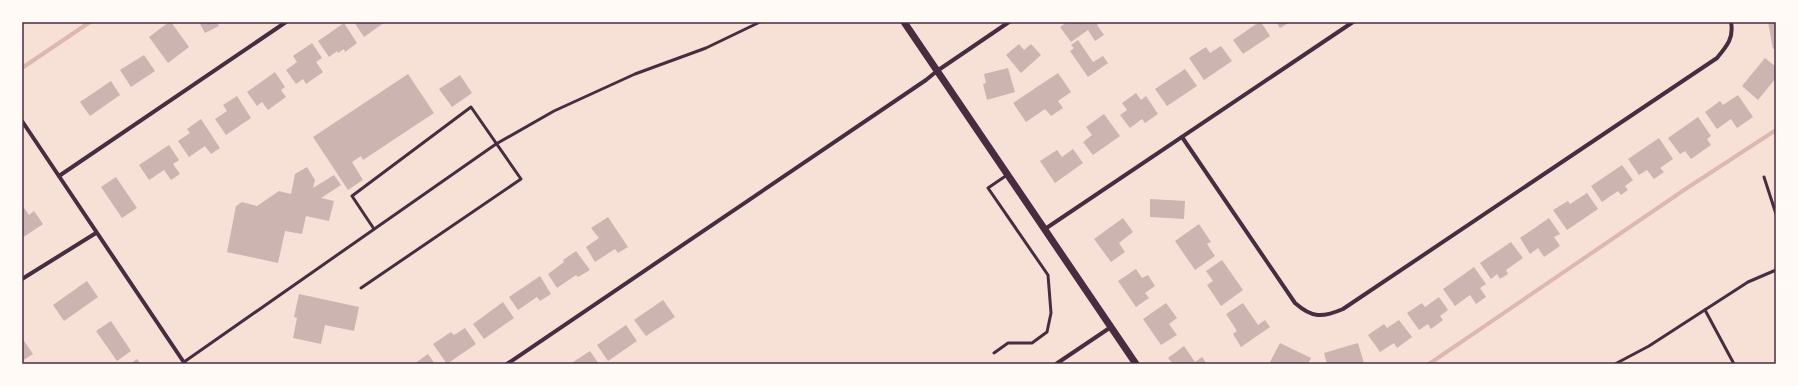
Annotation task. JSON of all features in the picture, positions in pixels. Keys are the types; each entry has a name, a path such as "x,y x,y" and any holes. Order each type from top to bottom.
{"street":[{"path":"59,176 286,22"},
{"path":"904,22 1136,364"},
{"path":"507,364 919,85 1009,22"},
{"path":"1044,229 1354,22"},
{"path":"1182,137 1295,303 1304,311 1315,315 1327,316 1342,310 1717,58 1728,46 1732,37 1731,22"},
{"path":"22,121 185,363"},
{"path":"22,279 96,233"},
{"path":"1056,364 1111,327"}],"lane":[{"path":"185,363 496,144 554,111 592,93 635,74 706,48 760,22"},
{"path":"361,288 522,179 471,107 352,196 374,229"},
{"path":"994,354 1008,343 1032,343 1047,332 1051,313 1048,275 988,188 1007,175"},
{"path":"1764,177 1776,214"},
{"path":"1615,364 1649,346 1748,282 1776,270"},
{"path":"1705,310 1734,364"}],"building":[{"path":"171,22 189,47 168,63 149,37"},
{"path":"203,22 217,22 219,26 205,33 200,24"},
{"path":"354,22 385,22 364,37"},
{"path":"1067,22 1101,22 1097,25 1104,35 1095,41 1088,30 1071,42 1060,27"},
{"path":"1261,22 1270,36 1243,54 1233,40"},
{"path":"1276,22 1290,22 1280,28"},
{"path":"1768,22 1776,22 1776,48 1773,49"},
{"path":"344,23 357,43 345,52 344,49 338,53 337,51 329,57 318,41"},
{"path":"1078,40 1093,62 1103,56 1108,63 1088,77 1070,51 1074,48 1071,45"},
{"path":"312,43 322,58 316,62 323,72 306,84 303,79 296,84 286,70 297,62 293,56"},
{"path":"1019,44 1024,50 1031,44 1041,55 1021,73 1006,55"},
{"path":"1221,46 1232,61 1204,80 1189,58 1206,47 1210,53"},
{"path":"144,55 155,71 131,87 120,70"},
{"path":"1765,58 1776,67 1776,78 1758,100 1742,86"},
{"path":"1008,68 1015,92 987,100 983,84 986,83 984,74"},
{"path":"1185,69 1197,86 1167,106 1155,89"},
{"path":"275,72 285,87 281,90 286,97 268,110 262,102 257,106 247,92"},
{"path":"1058,73 1071,92 1058,101 1063,108 1051,116 1045,109 1026,122 1013,103"},
{"path":"408,74 434,113 363,160 361,156 352,162 363,180 348,190 313,137"},
{"path":"460,75 472,93 452,107 439,89"},
{"path":"111,81 120,95 90,116 80,102"},
{"path":"1136,93 1141,100 1146,96 1158,114 1145,123 1142,119 1130,128 1120,115 1127,110 1122,103"},
{"path":"1738,95 1753,117 1737,128 1731,119 1717,129 1705,112 1720,101 1723,105"},
{"path":"237,96 251,118 226,135 215,119 227,111 223,105"},
{"path":"1104,114 1120,136 1093,155 1083,142 1092,135 1086,127"},
{"path":"1698,117 1711,136 1707,139 1711,145 1691,159 1685,151 1680,154 1668,138"},
{"path":"201,119 220,148 211,154 205,146 189,157 178,141 190,133 187,129"},
{"path":"1659,138 1673,159 1660,168 1664,172 1654,179 1647,170 1639,175 1628,159"},
{"path":"169,145 179,160 173,164 180,174 171,180 164,170 149,180 139,165"},
{"path":"1073,149 1083,163 1055,183 1040,161 1057,150 1062,157"},
{"path":"1622,165 1633,180 1625,186 1628,190 1621,195 1618,191 1602,202 1591,186"},
{"path":"307,167 315,180 313,188 334,175 341,185 321,198 334,201 329,221 306,216 302,234 285,231 278,263 227,252 236,206 242,202 257,206 279,191 291,194 295,174"},
{"path":"116,177 137,208 122,218 101,187"},
{"path":"1587,193 1598,209 1567,230 1553,210 1568,201 1570,204"},
{"path":"1150,199 1185,201 1184,219 1150,217"},
{"path":"22,205 29,215 34,211 43,224 22,238"},
{"path":"608,217 628,247 618,253 615,249 595,262 586,247 599,238 591,228"},
{"path":"1123,218 1133,232 1119,243 1125,252 1111,262 1094,239"},
{"path":"1549,218 1560,234 1554,237 1560,246 1544,257 1538,248 1530,254 1520,238"},
{"path":"1199,224 1211,242 1207,244 1215,256 1195,270 1175,241"},
{"path":"1511,242 1523,258 1506,270 1508,274 1500,279 1497,274 1491,279 1480,263"},
{"path":"576,251 590,270 578,277 576,275 557,288 548,274 564,262 563,260"},
{"path":"1222,260 1243,290 1221,306 1207,285 1213,281 1206,271"},
{"path":"1474,267 1486,284 1480,288 1486,297 1476,304 1470,295 1455,306 1443,289"},
{"path":"1136,269 1142,278 1148,275 1155,286 1145,293 1149,298 1136,307 1118,281"},
{"path":"540,276 551,294 540,301 537,297 518,310 509,297"},
{"path":"87,281 98,297 64,321 53,305"},
{"path":"299,294 359,307 354,331 325,325 321,344 293,338 297,318 294,317"},
{"path":"1439,297 1448,310 1440,316 1443,320 1431,329 1428,324 1419,330 1407,313 1422,303 1425,307"},
{"path":"663,300 675,317 646,336 634,320"},
{"path":"503,302 514,318 484,339 473,324"},
{"path":"1166,303 1177,318 1169,324 1177,335 1161,345 1143,319"},
{"path":"1243,303 1258,325 1265,320 1270,327 1241,347 1233,334 1237,331 1226,314"},
{"path":"1399,320 1412,337 1397,348 1394,343 1380,352 1368,335 1384,324 1387,328"},
{"path":"111,321 131,351 117,361 96,331"},
{"path":"626,325 637,341 608,361 597,345"},
{"path":"465,328 476,344 447,364 433,344 451,332 454,335"},
{"path":"22,338 33,354 22,361"},
{"path":"1280,343 1311,358 1308,364 1269,364"},
{"path":"1358,343 1364,363 1327,364 1324,353"},
{"path":"1184,346 1195,362 1202,357 1207,364 1173,364 1168,358"},
{"path":"590,351 599,364 570,364"},
{"path":"428,354 435,364 414,364"},
{"path":"137,359 141,364 130,364"}],"waterway":[{"path":"22,68 90,22"},
{"path":"1429,364 1687,188 1776,130"}]}
